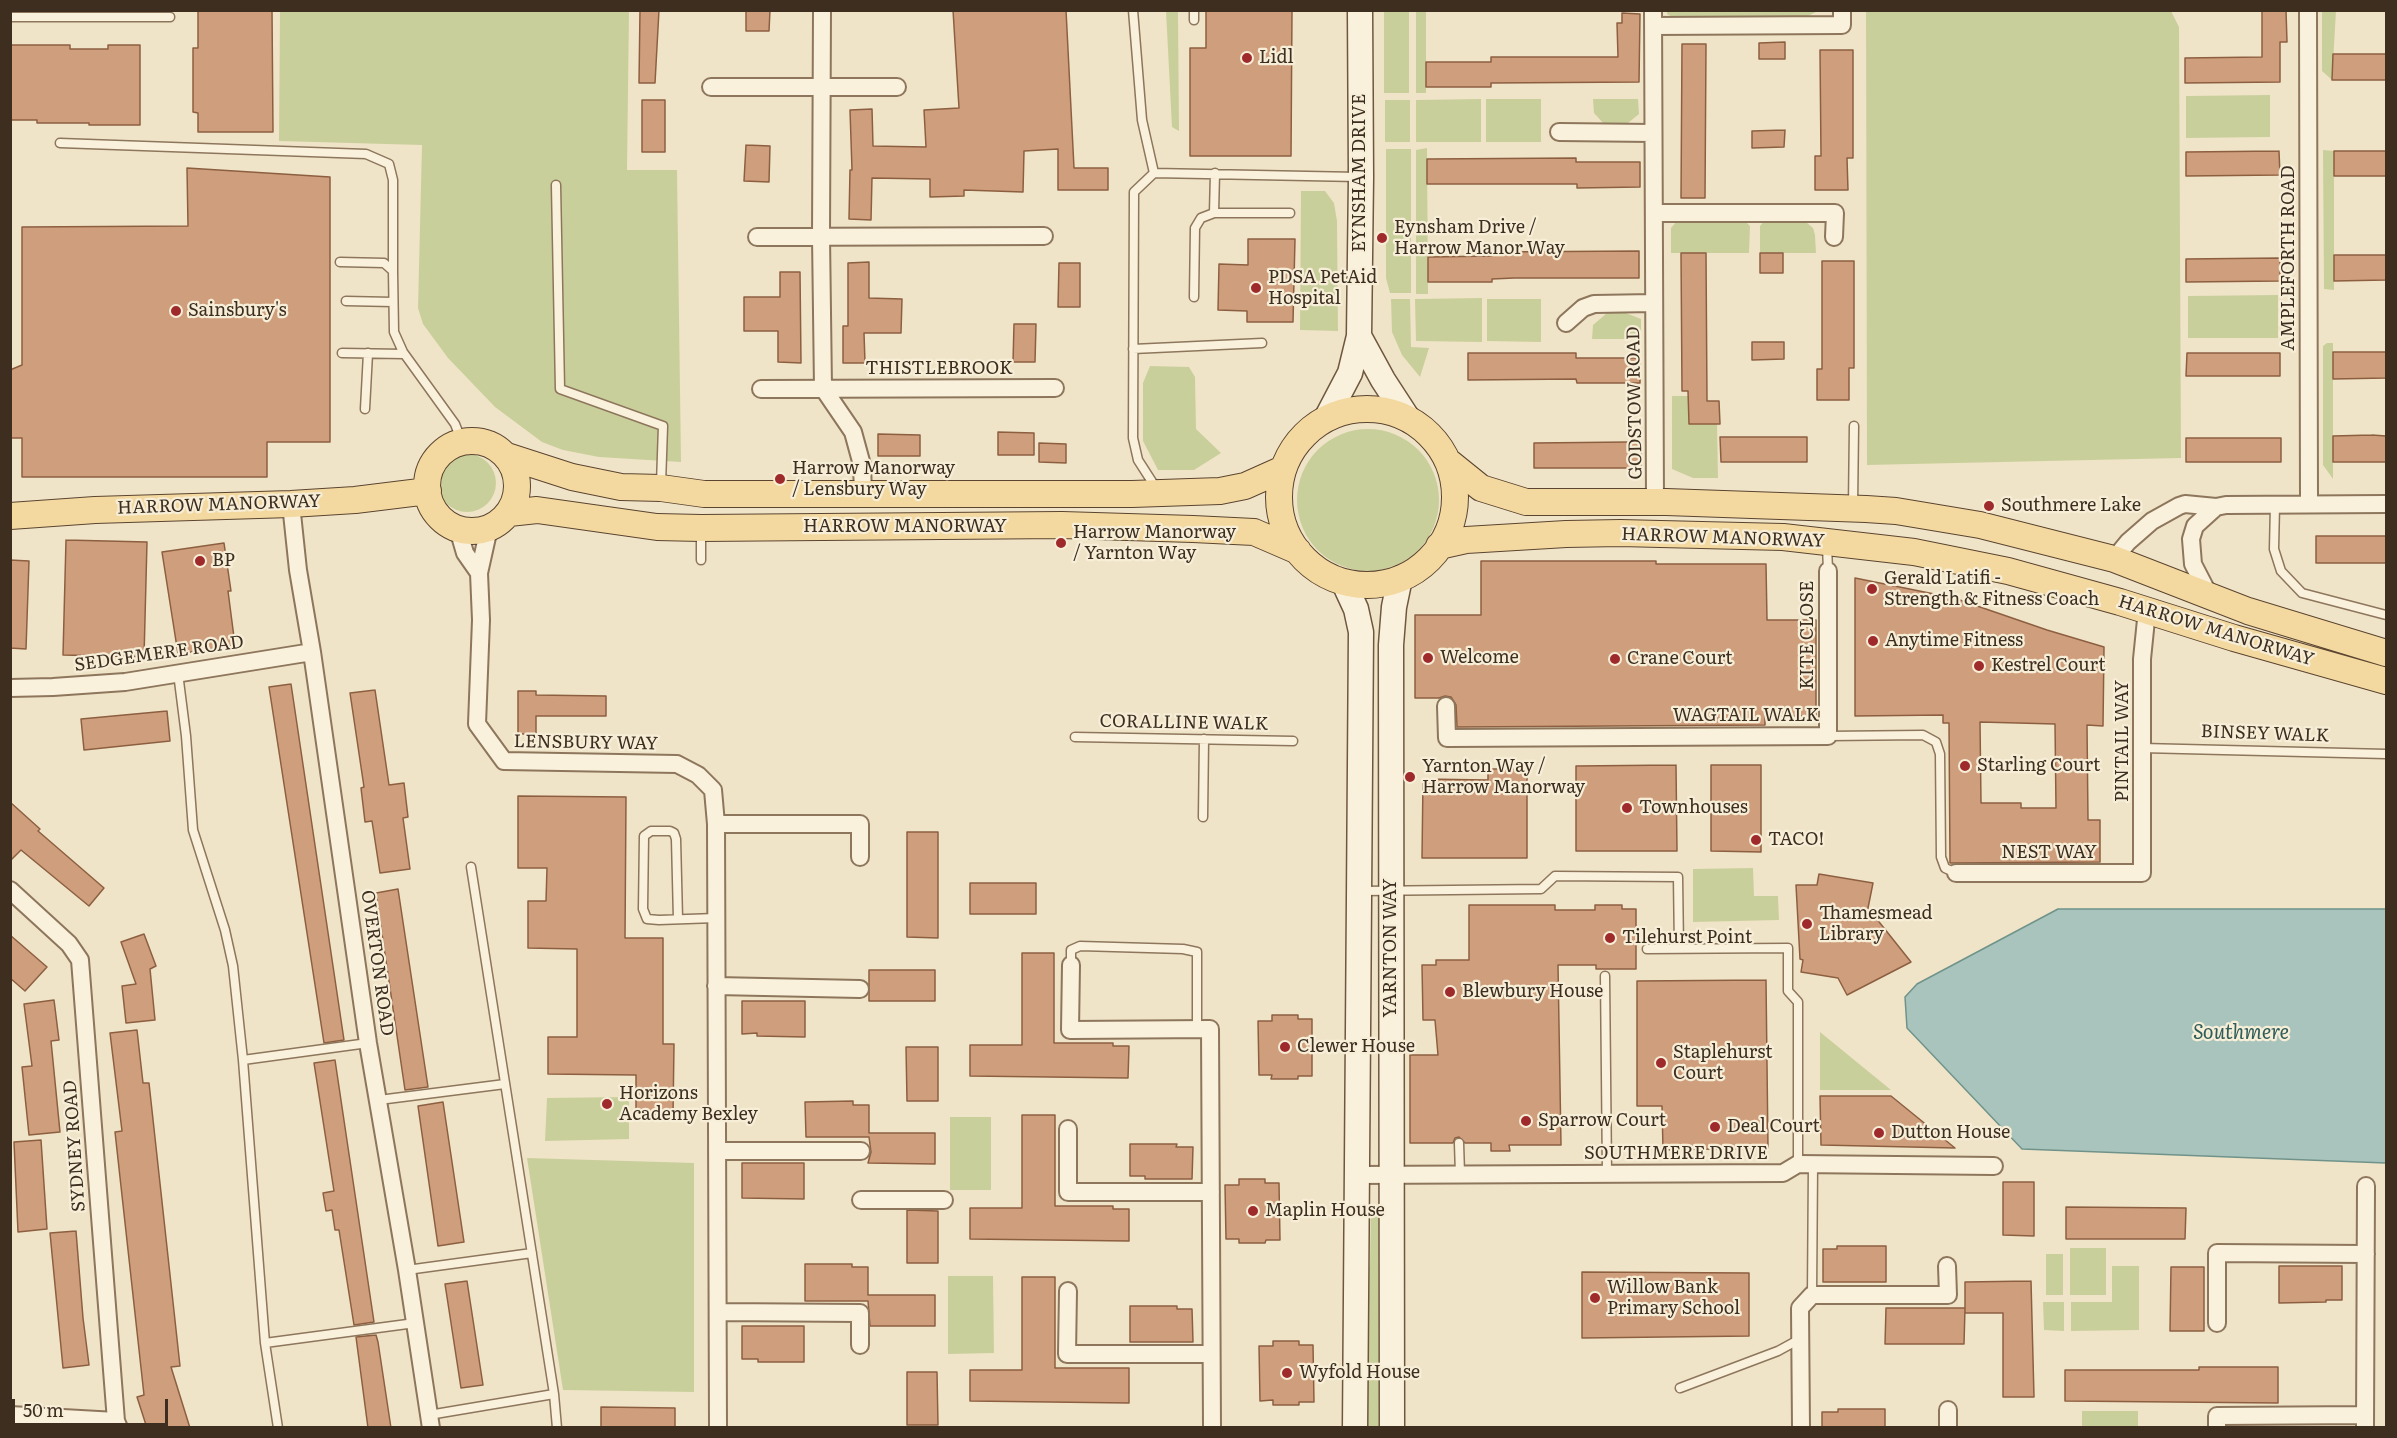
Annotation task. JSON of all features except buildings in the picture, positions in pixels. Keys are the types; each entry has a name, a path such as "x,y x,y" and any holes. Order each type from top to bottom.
{"main road":[{"path":"1362,410 1392,413 1424,430 1440,446 1450,463 1454,481 1454,510 1448,529 1439,546 1427,559 1400,578 1378,583 1344,583 1324,574 1298,551 1286,530 1280,510 1280,480 1283,469 1292,450 1308,431 1328,415 1362,410"},
{"path":"462,442 485,442 495,446 507,456 517,480 517,496 499,520 473,531 458,529 448,524 431,503 428,491 430,471 440,455 450,447 462,442"},
{"name":"HARROW MANORWAY","path":"507,456 572,477 621,487 661,488 704,494 1220,491 1245,486 1283,469"},
{"name":"HARROW MANORWAY","path":"1450,463 1481,488 1526,502 1655,502 1896,511 1980,525 2114,559 2248,610 2386,652"},
{"name":"HARROW MANORWAY","path":"10,516 96,510 291,504 365,499 428,491"},
{"name":"HARROW MANORWAY","path":"499,520 537,510 657,527 1062,525 1192,529 1254,532 1298,551"},
{"name":"HARROW MANORWAY","path":"1439,546 1466,540 1576,534 1783,537 1914,552 1975,563 2147,610 2234,638 2386,681"}],"street":[{"path":"822,10 823,388 853,432 862,465 863,493"},
{"name":"EYNSHAM DRIVE","path":"1328,415 1350,373 1359,336 1360,10"},
{"name":"AMPLEFORTH ROAD","path":"2308,10 2309,504"},
{"name":"GODSTOW ROAD","path":"1655,502 1653,18 1842,18"},
{"path":"711,87 897,87"},
{"path":"1559,132 1653,133"},
{"path":"1654,213 1835,213 1834,237"},
{"path":"757,237 1044,236"},
{"name":"GODSTOW ROAD","path":"1566,323 1583,308 1594,304 1653,303"},
{"name":"EYNSHAM DRIVE","path":"1359,336 1383,380 1409,420"},
{"name":"THISTLEBROOK","path":"761,389 1055,388"},
{"name":"OVERTON ROAD","path":"291,504 298,570 312,652 368,1043 430,1421"},
{"path":"2114,559 2128,542 2152,521 2179,506 2386,504"},
{"name":"HARROW MANORWAY","path":"2210,595 2193,564 2191,539 2195,526 2216,507"},
{"name":"LENSBURY WAY","path":"499,520 479,573 482,620 477,724 504,761 677,764 699,775 713,790 716,824 718,1428"},
{"name":"LENSBURY WAY","path":"458,529 465,553 479,573"},
{"name":"KITE CLOSE","path":"1828,571 1828,736"},
{"name":"YARNTON WAY","path":"1392,1428 1391,645 1394,607 1400,578"},
{"name":"YARNTON WAY","path":"1344,583 1356,609 1360,632 1355,1428"},
{"name":"PINTAIL WAY","path":"2142,873 2142,659 2147,610"},
{"name":"SEDGEMERE ROAD","path":"10,688 125,682 312,652"},
{"name":"WAGTAIL WALK","path":"1446,706 1447,738 1828,736"},
{"path":"716,824 860,824 860,857"},
{"name":"NEST WAY","path":"1956,873 2142,873"},
{"name":"SYDNEY ROAD","path":"10,890 69,944 80,960 118,1424"},
{"path":"1071,965 1070,1030 1210,1029 1212,1428"},
{"path":"716,986 860,989"},
{"path":"1068,1130 1068,1192 1211,1192"},
{"path":"717,1150 861,1151"},
{"name":"SOUTHMERE DRIVE","path":"1356,1175 1783,1173 1805,1165 1994,1166"},
{"path":"2217,1428 2217,1416 2365,1421 2366,1186"},
{"path":"861,1200 944,1200"},
{"path":"2217,1323 2217,1253 2366,1254"},
{"path":"1801,1428 1800,1308 1812,1295 1948,1295 1947,1266"},
{"path":"1068,1292 1067,1354 1211,1354"},
{"path":"719,1312 860,1313 860,1346"},
{"path":"1948,1410 1948,1428"},
{"path":"10,1415 118,1424"}],"lane":[{"path":"1132,10 1142,120 1154,173"},
{"path":"10,17 170,17"},
{"path":"60,143 366,154 389,164 393,180 394,332 404,354 454,424 462,442"},
{"path":"1161,493 1138,460 1133,438 1134,192 1154,173 1361,177"},
{"path":"1214,213 1215,173"},
{"path":"556,185 560,389 663,426 661,488"},
{"path":"1194,297 1195,228 1201,218 1214,213 1290,213"},
{"path":"340,262 384,263 393,271"},
{"path":"346,301 393,302"},
{"path":"1133,349 1262,342"},
{"path":"342,353 404,354"},
{"path":"366,409 368,353"},
{"path":"1853,509 1854,426"},
{"path":"2275,505 2274,549 2281,572 2302,593 2386,615"},
{"path":"701,528 701,560"},
{"path":"1827,542 1828,571"},
{"path":"178,674 186,736 193,830 225,930 233,966 266,1343 278,1428"},
{"name":"WAGTAIL WALK","path":"1828,736 1923,735 1936,742 1940,754 1941,857 1945,868 1956,873"},
{"name":"CORALLINE WALK","path":"1075,737 1293,741"},
{"path":"1203,817 1204,740"},
{"name":"BINSEY WALK","path":"2142,748 2386,754"},
{"path":"678,919 676,839 674,833 670,831 651,831 644,836 644,915 647,919 678,919 716,918"},
{"path":"471,867 554,1394 557,1428"},
{"path":"1358,891 1541,889 1555,876 1678,877 1679,948"},
{"path":"1071,965 1071,950 1080,946 1197,952 1197,1029"},
{"path":"1647,949 1788,948 1788,991 1798,1002 1812,1295"},
{"path":"1605,976 1607,1173"},
{"path":"243,1060 368,1043"},
{"path":"379,1100 505,1084"},
{"path":"1459,1143 1460,1174"},
{"path":"407,1270 532,1253"},
{"path":"266,1343 415,1323"},
{"path":"1680,1388 1778,1351 1801,1339"},
{"path":"430,1421 554,1394"}],"green space":[{"path":"1667,10 1818,11 1808,16 1672,17 1667,14"},
{"path":"280,11 629,11 627,170 677,170 681,462 599,457 563,450 542,442 495,407 448,358 423,324 418,308 422,145 279,141"},
{"path":"1166,11 1178,11 1179,131 1172,127"},
{"path":"1384,11 1409,11 1409,93 1384,93"},
{"path":"1416,11 1426,11 1426,93 1416,93"},
{"path":"1866,11 2171,11 2179,27 2181,458 1867,465"},
{"path":"2322,11 2336,11 2332,80 2322,71"},
{"path":"2270,95 2270,137 2186,138 2186,96"},
{"path":"1481,99 1481,142 1416,142 1416,100"},
{"path":"1486,99 1541,99 1541,142 1486,142"},
{"path":"1593,99 1638,99 1639,114 1628,123 1603,123 1594,113"},
{"path":"1385,100 1410,100 1410,142 1385,142"},
{"path":"1427,148 1428,294 1416,294 1416,150"},
{"path":"1386,149 1411,149 1411,293 1390,293 1386,278"},
{"path":"2323,150 2334,151 2334,290 2324,289"},
{"path":"1301,191 1325,191 1334,203 1337,221 1338,331 1300,330"},
{"path":"1683,219 1743,219 1750,226 1749,253 1671,253 1671,228"},
{"path":"1766,219 1801,219 1806,222 1813,228 1816,253 1760,253 1760,226"},
{"path":"2278,295 2278,338 2188,338 2188,296"},
{"path":"1482,298 1482,342 1416,341 1415,299"},
{"path":"1391,299 1410,299 1411,347 1429,348 1420,377 1402,355 1392,332"},
{"path":"1487,299 1541,299 1541,342 1487,341"},
{"path":"1607,313 1626,313 1641,319 1641,339 1592,339 1593,325"},
{"path":"2333,343 2333,479 2323,465 2323,346"},
{"path":"1150,366 1189,367 1195,377 1196,429 1221,453 1194,470 1158,470 1143,441 1143,383"},
{"path":"1672,396 1688,396 1689,424 1717,424 1718,478 1693,478 1672,469"},
{"path":"1368,429 1395,435 1418,450 1433,473 1439,500 1433,527 1418,550 1395,565 1368,571 1341,565 1318,550 1303,527 1297,500 1303,473 1318,450 1341,435"},
{"path":"467,454 478,456 491,467 496,483 494,494 483,507 467,512 456,510 443,499 438,483 440,472 451,459"},
{"path":"1753,868 1754,896 1778,896 1779,920 1693,922 1693,869"},
{"path":"1820,1032 1891,1090 1820,1090"},
{"path":"629,1097 629,1139 545,1141 547,1098"},
{"path":"950,1117 991,1117 991,1190 950,1190"},
{"path":"527,1158 694,1163 694,1392 563,1390"},
{"path":"1371,1205 1380,1205 1380,1427 1366,1427 1365,1276 1370,1265"},
{"path":"2070,1248 2106,1248 2106,1295 2070,1295"},
{"path":"2046,1254 2063,1254 2063,1295 2046,1295"},
{"path":"2112,1266 2139,1266 2139,1330 2071,1331 2071,1302 2112,1302"},
{"path":"948,1276 993,1276 994,1353 948,1354"},
{"path":"2043,1302 2064,1302 2064,1331 2044,1330"},
{"path":"2082,1411 2138,1411 2138,1427 2082,1427"}],"water":[{"name":"Southmere","path":"2058,909 2386,909 2386,1163 2022,1149 1907,1028 1905,997 1917,984"}],"place":[{"name":"Lidl","path":"1247,58"},
{"name":"Eynsham Drive / Harrow Manor Way","path":"1382,238"},
{"name":"PDSA PetAid Hospital","path":"1256,288"},
{"name":"Sainsbury's","path":"176,311"},
{"name":"Harrow Manorway / Lensbury Way","path":"780,479"},
{"name":"Southmere Lake","path":"1989,506"},
{"name":"Harrow Manorway / Yarnton Way","path":"1061,543"},
{"name":"BP","path":"200,561"},
{"name":"Gerald Latifi - Strength & Fitness Coach","path":"1872,589"},
{"name":"Anytime Fitness","path":"1873,641"},
{"name":"Welcome","path":"1428,658"},
{"name":"Crane Court","path":"1615,659"},
{"name":"Kestrel Court","path":"1979,666"},
{"name":"Starling Court","path":"1965,766"},
{"name":"Yarnton Way / Harrow Manorway","path":"1410,777"},
{"name":"Townhouses","path":"1627,808"},
{"name":"TACO!","path":"1756,840"},
{"name":"Thamesmead Library","path":"1807,924"},
{"name":"Tilehurst Point","path":"1610,938"},
{"name":"Blewbury House","path":"1450,992"},
{"name":"Clewer House","path":"1285,1047"},
{"name":"Staplehurst Court","path":"1661,1063"},
{"name":"Horizons Academy Bexley","path":"607,1104"},
{"name":"Sparrow Court","path":"1526,1121"},
{"name":"Deal Court","path":"1715,1127"},
{"name":"Dutton House","path":"1879,1133"},
{"name":"Maplin House","path":"1253,1211"},
{"name":"Willow Bank Primary School","path":"1595,1298"},
{"name":"Wyfold House","path":"1287,1373"}]}
